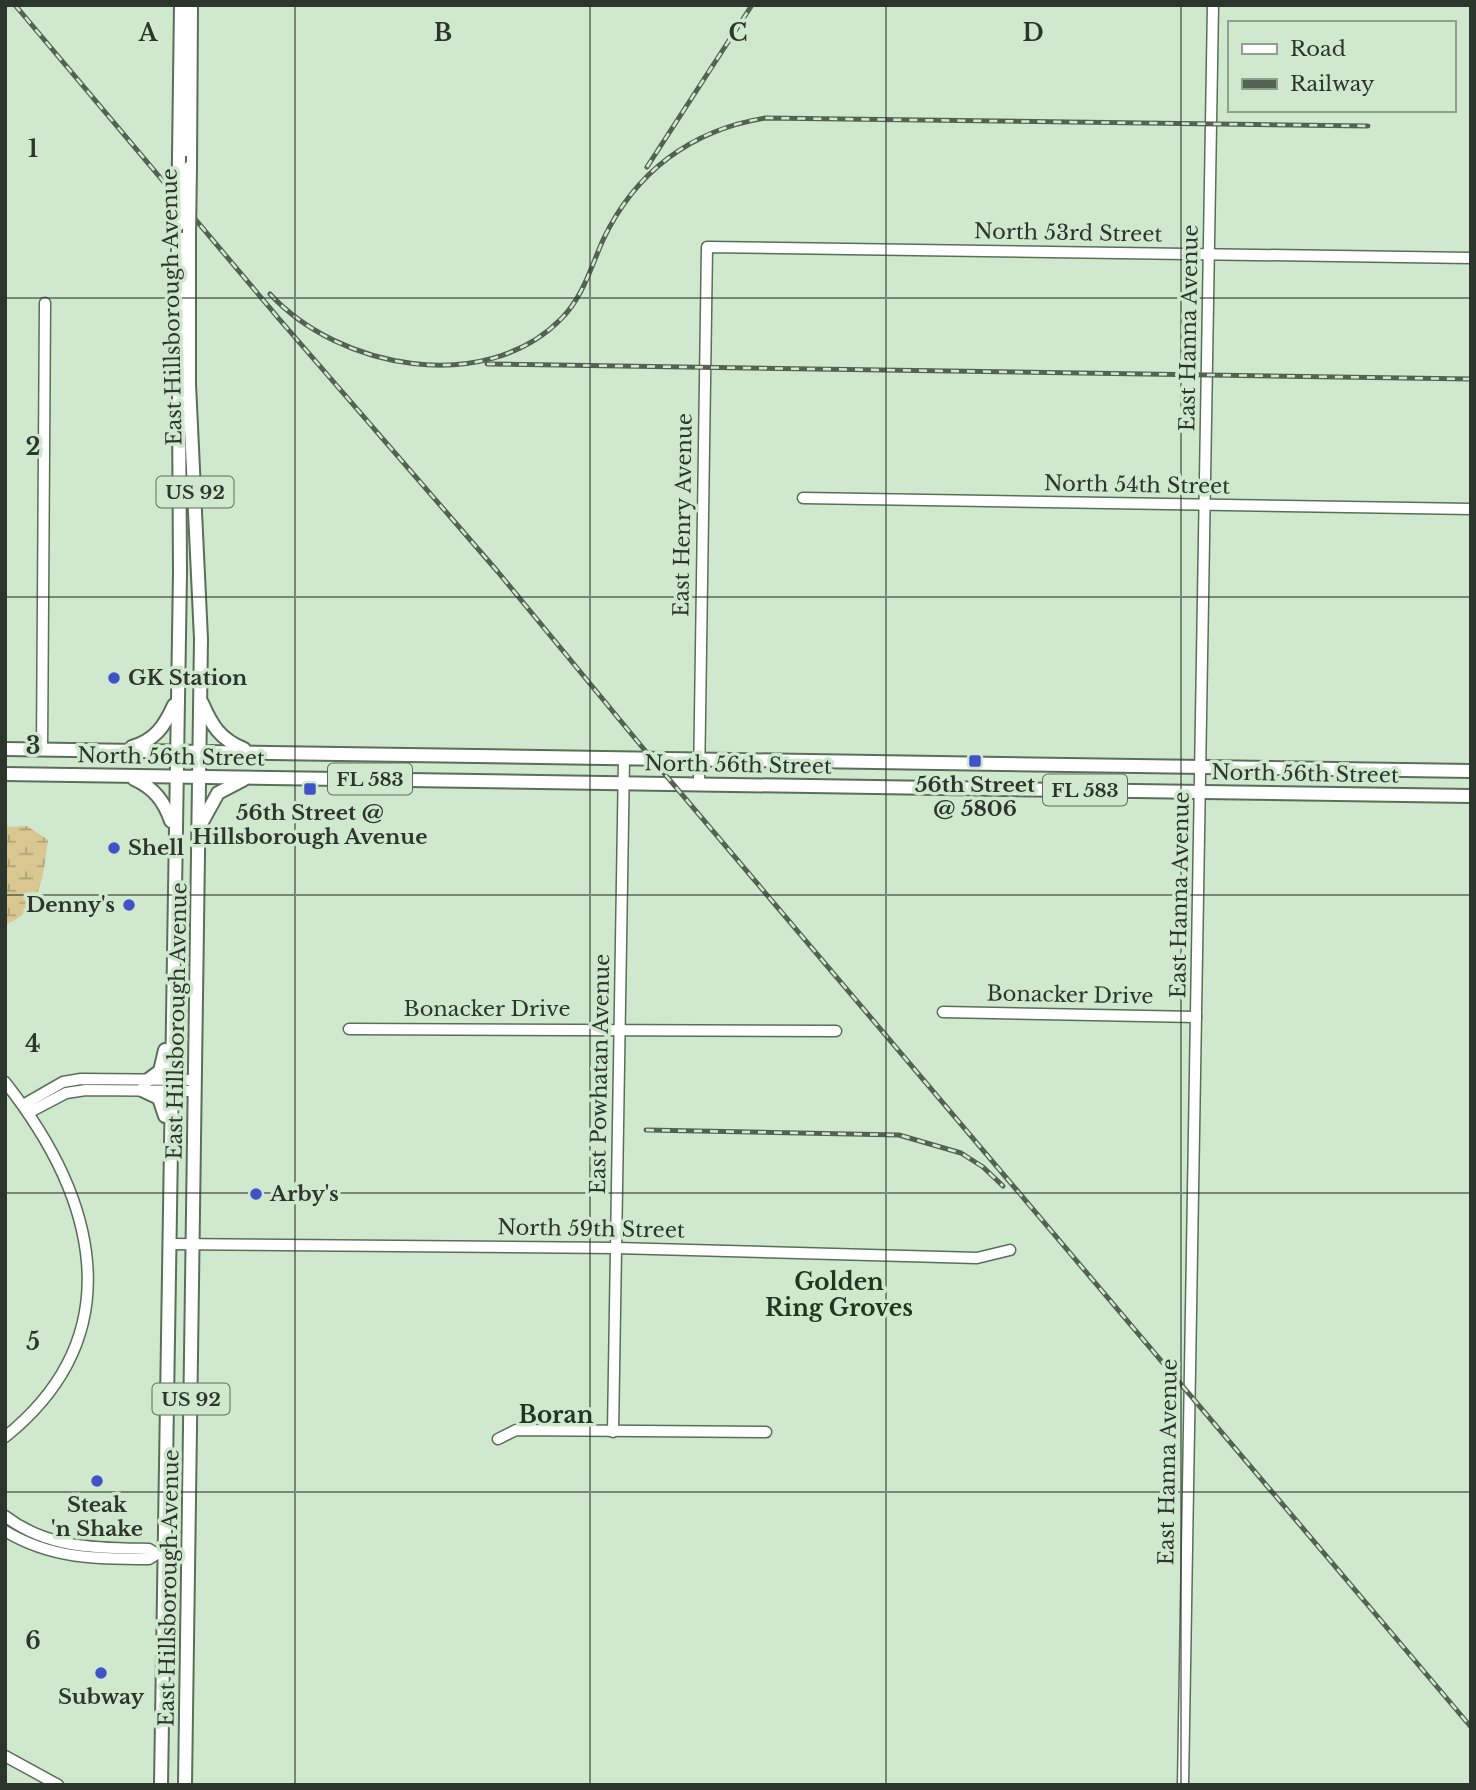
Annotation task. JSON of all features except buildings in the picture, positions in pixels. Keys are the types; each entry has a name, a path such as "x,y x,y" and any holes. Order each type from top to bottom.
{"main road":[{"name":"East Hillsborough Avenue","path":"161,1785 161,1554 180,572 178,225 181,5"},
{"name":"East Hillsborough Avenue","path":"185,1785 201,700 200,600 189,372 191,5"},
{"path":"121,750 155,736 165,724 177,698"},
{"path":"201,700 216,732 225,741 250,752"},
{"name":"North 56th Street","path":"5,749 1471,771"},
{"path":"951,763 951,788"},
{"path":"1392,795 1393,770"},
{"name":"North 56th Street","path":"5,774 1471,796"},
{"path":"126,776 148,785 157,794 175,831"},
{"path":"199,829 206,811 218,793 230,785 252,777"},
{"path":"170,1142 163,1103 145,1085 160,1071 164,1062 172,1015"}],"street":[{"name":"East Hanna Avenue","path":"1183,1785 1213,5"},
{"name":"North 53rd Street","path":"707,247 1471,258"},
{"name":"East Henry Avenue","path":"699,783 707,247"},
{"path":"42,750 45,303"},
{"name":"North 54th Street","path":"803,498 1471,509"},
{"name":"East Powhatan Avenue","path":"613,1432 624,759"},
{"name":"Bonacker Drive","path":"943,1012 1196,1017"},
{"name":"Bonacker Drive","path":"349,1029 620,1028 835,1031"},
{"path":"25,1109 63,1082 81,1079 195,1086"},
{"path":"5,1082 25,1109 63,1172 79,1213 88,1253 89,1289 81,1327 60,1375 46,1397 5,1437"},
{"name":"North 59th Street","path":"169,1244 616,1248 978,1258 1010,1250"},
{"path":"498,1439 516,1430 766,1432"},
{"path":"5,1516 22,1529 75,1546 149,1549 161,1554"},
{"path":"5,1531 27,1545 53,1554 142,1559 161,1554 188,1554"},
{"path":"5,1755 58,1785"}],"green space":[{"path":"27,826 48,840 42,879 27,911 5,925 5,827"}],"railway":[{"path":"15,5 280,320 498,572 652,759 1471,1727"},
{"path":"647,167 752,5"},
{"path":"270,294 299,320 334,340 372,355 413,364 454,365 493,358 530,343 569,310 581,291 616,216 631,194 668,158 713,133 765,118 1368,126"},
{"path":"487,364 1471,379"},
{"path":"646,1130 899,1135 961,1153 983,1167 1003,1186"}],"place":[{"name":"GK Station","path":"114,678"},
{"name":"56th Street @ 5806","path":"975,761"},
{"name":"56th Street @ Hillsborough Avenue","path":"310,789"},
{"name":"Shell","path":"114,848"},
{"name":"Denny's","path":"129,905"},
{"name":"Arby's","path":"256,1194"},
{"name":"Steak 'n Shake","path":"97,1481"},
{"name":"Subway","path":"101,1673"}],"district":[{"name":"Golden Ring Groves","path":"839,1295"},
{"name":"Boran","path":"556,1415"}]}
